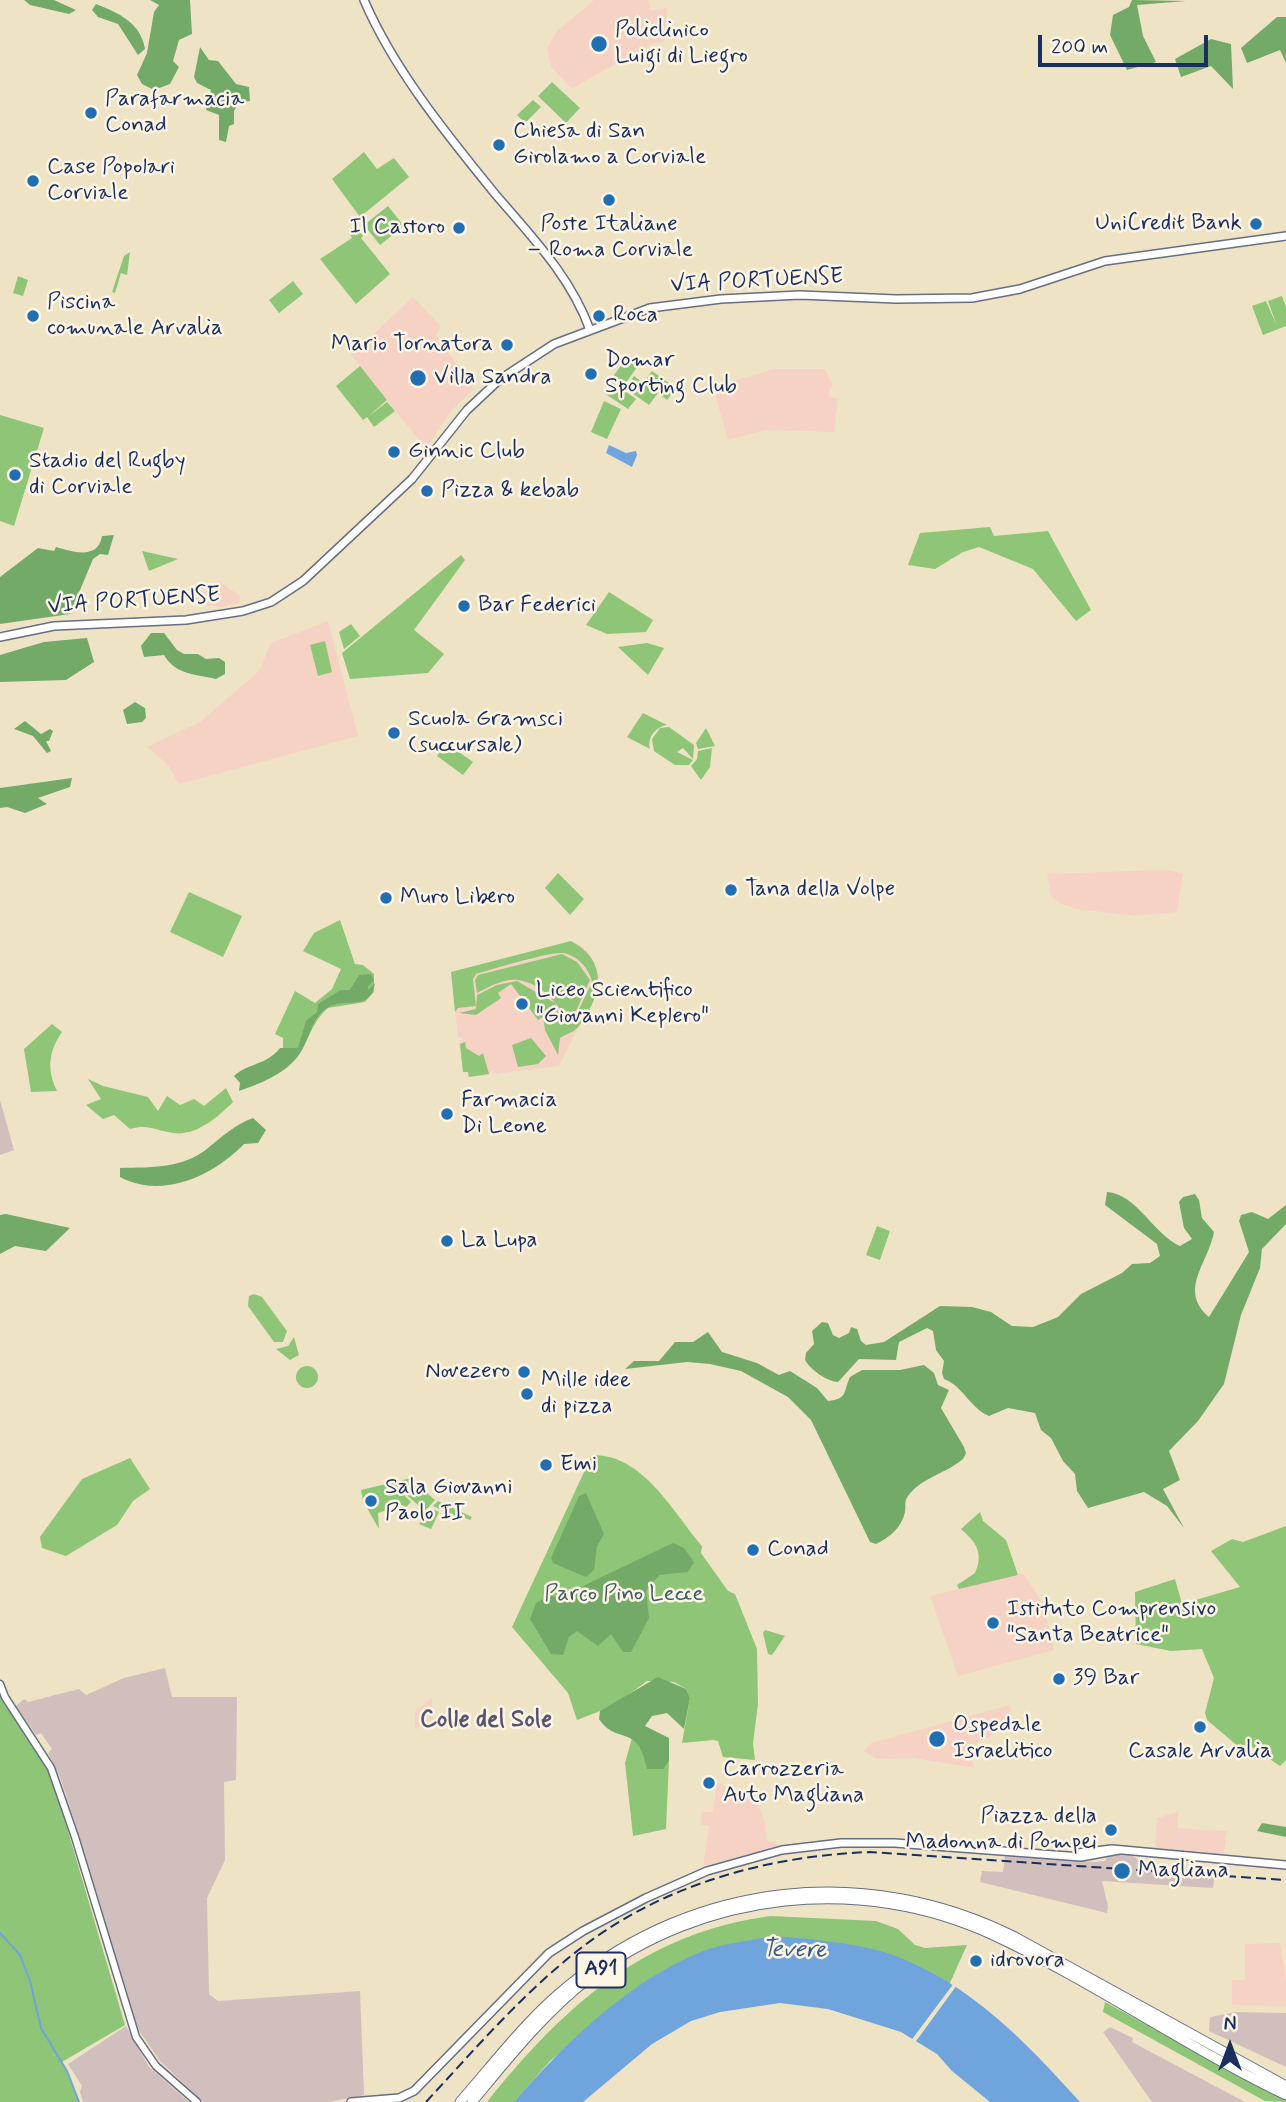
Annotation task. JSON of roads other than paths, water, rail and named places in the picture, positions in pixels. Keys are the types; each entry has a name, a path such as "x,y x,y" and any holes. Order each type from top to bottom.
{"highway":[{"name":"A91","path":"472,2102 544,2018 599,1971 682,1926 772,1898"},
{"name":"A91","path":"460,2102 543,2008 614,1952 687,1916 772,1898 859,1900 924,1910 959,1917 1015,1937 1286,2086"},
{"name":"A91","path":"959,1917 1286,2095"}],"main road":[{"path":"364,0 378,29 428,105 574,291 590,330"},
{"name":"VIA PORTUENSE","path":"0,636 54,626 173,622 235,613 271,602 306,578 412,479 463,415 488,389 543,350 653,307 704,300 807,295 907,299 980,297 1020,289 1105,261 1286,236"},
{"path":"351,2102 395,2098 414,2091 550,1953 637,1902 707,1871 782,1850 841,1843 895,1843 1092,1857 1119,1850 1286,1865"}],"street":[{"path":"0,1684 56,1781 136,2037 156,2066 197,2102"}],"water":[{"path":"609,445 626,453 636,451 632,467 606,453"},
{"name":"Tevere","path":"772,1936 866,1948 893,1955 921,1967 972,1998 996,2017 1080,2102 990,2102 952,2071 937,2054 901,2032 828,2009 780,2003 720,2012 691,2021 652,2044 583,2102 514,2102 600,2015 650,1979 703,1951"}],"waterway":[{"path":"0,1933 20,1955 30,1981 41,2028 67,2071 79,2102"}],"railway":[{"path":"426,2102 520,2002 581,1948 647,1907 682,1891 756,1867 793,1860 870,1852 1286,1880"}],"place":[{"name":"Policlinico Luigi di Liegro","path":"599,44"},
{"name":"Parafarmacia Conad","path":"91,113"},
{"name":"Chiesa di San Girolamo a Corviale","path":"499,145"},
{"name":"Case Popolari Corviale","path":"33,181"},
{"name":"Poste Italiane – Roma Corviale","path":"609,200"},
{"name":"UniCredit Bank","path":"1256,224"},
{"name":"Il Castoro","path":"459,228"},
{"name":"Piscina comunale Arvalia","path":"33,316"},
{"name":"Roca","path":"599,316"},
{"name":"Mario Tornatora","path":"507,345"},
{"name":"Domar Sporting Club","path":"591,374"},
{"name":"Villa Sandra","path":"418,378"},
{"name":"Ginnic Club","path":"394,452"},
{"name":"Stadio del Rugby di Corviale","path":"15,475"},
{"name":"Pizza & kebab","path":"427,491"},
{"name":"Bar Federici","path":"464,606"},
{"name":"Scuola Gramsci (succursale)","path":"394,733"},
{"name":"Tana della Volpe","path":"731,890"},
{"name":"Muro Libero","path":"386,898"},
{"name":"Liceo Scientifico \"Giovanni Keplero\"","path":"522,1004"},
{"name":"Farmacia Di Leone","path":"447,1114"},
{"name":"La Lupa","path":"447,1241"},
{"name":"Novezero","path":"524,1372"},
{"name":"Mille idee di pizza","path":"527,1394"},
{"name":"Emi","path":"546,1465"},
{"name":"Sala Giovanni Paolo II","path":"371,1501"},
{"name":"Conad","path":"753,1550"},
{"name":"Istituto Comprensivo \"Santa Beatrice\"","path":"993,1623"},
{"name":"39 Bar","path":"1059,1679"},
{"name":"Casale Arvalia","path":"1200,1727"},
{"name":"Ospedale Israelitico","path":"937,1739"},
{"name":"Carrozzeria Auto Magliana","path":"709,1783"},
{"name":"Piazza della Madonna di Pompei","path":"1111,1830"},
{"name":"Magliana","path":"1122,1871"},
{"name":"idrovora","path":"976,1961"}],"district":[{"name":"Colle del Sole","path":"486,1721"}],"park label":[{"name":"Parco Pino Lecce","path":"624,1595"}]}
